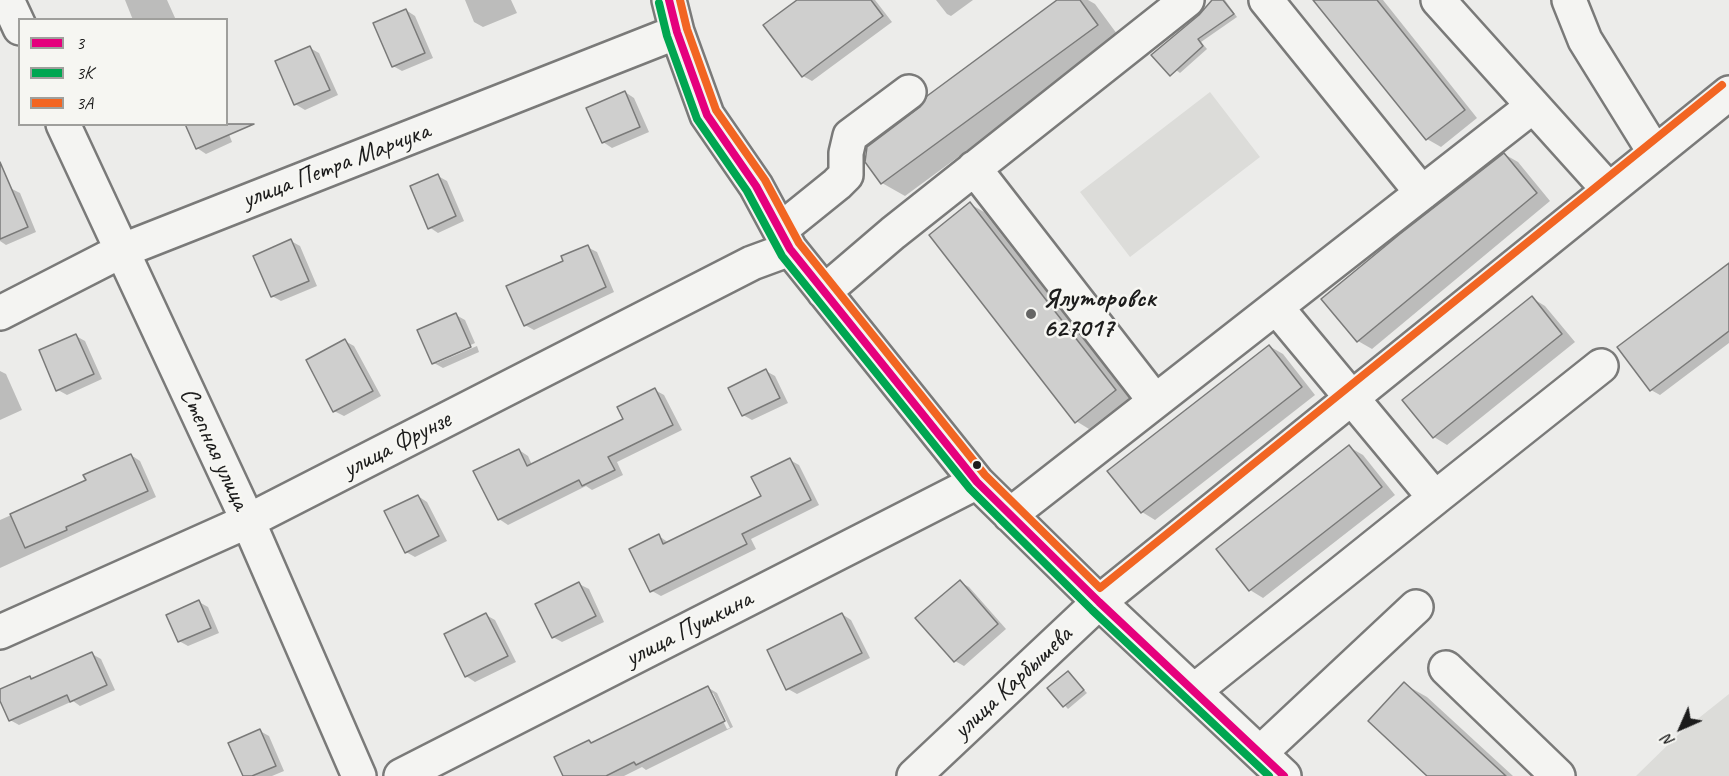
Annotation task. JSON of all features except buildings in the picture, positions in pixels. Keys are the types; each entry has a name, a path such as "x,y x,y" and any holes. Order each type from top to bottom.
{"street":[{"path":"7,0 18,24"},
{"path":"669,0 677,32 707,116 756,186 785,240 824,292 977,482 1099,602 1284,776"},
{"path":"824,292 974,168 1187,0"},
{"path":"1266,0 1422,193"},
{"path":"1437,0 1609,190"},
{"path":"1569,0 1586,40 1655,153"},
{"name":"улица Петра Марчука","path":"0,313 121,251 677,32"},
{"name":"улица Фрунзе","path":"0,632 248,521 741,269 785,240 846,175 846,153 850,136 909,92"},
{"path":"1010,514 1533,106"},
{"name":"улица Карбышева","path":"914,776 1099,602 1655,153 1724,108"},
{"name":"Степная улица","path":"64,126 248,521 359,776"},
{"path":"974,168 1155,401"},
{"path":"1276,307 1435,498"},
{"path":"1194,691 1601,366"},
{"name":"улица Пушкина","path":"401,776 977,482"},
{"path":"1260,753 1416,607"},
{"path":"1446,668 1558,776"}],"shaded area":[{"path":"1210,92 1260,157 1130,257 1080,192"},
{"path":"1729,694 1729,776 1636,776 1680,733"}],"transit line":[{"name":"3","path":"669,0 677,32 707,115 756,186 790,249 977,482 1099,602 1284,776"},
{"name":"3А","path":"680,0 687,29 716,110 765,180 799,243 985,475 1100,588 1722,85"},
{"name":"3К","path":"659,3 667,36 697,119 747,191 782,256 970,489 1092,610 1269,776"}],"place":[{"name":"Ялуторовск 627017","path":"1031,314"}]}
